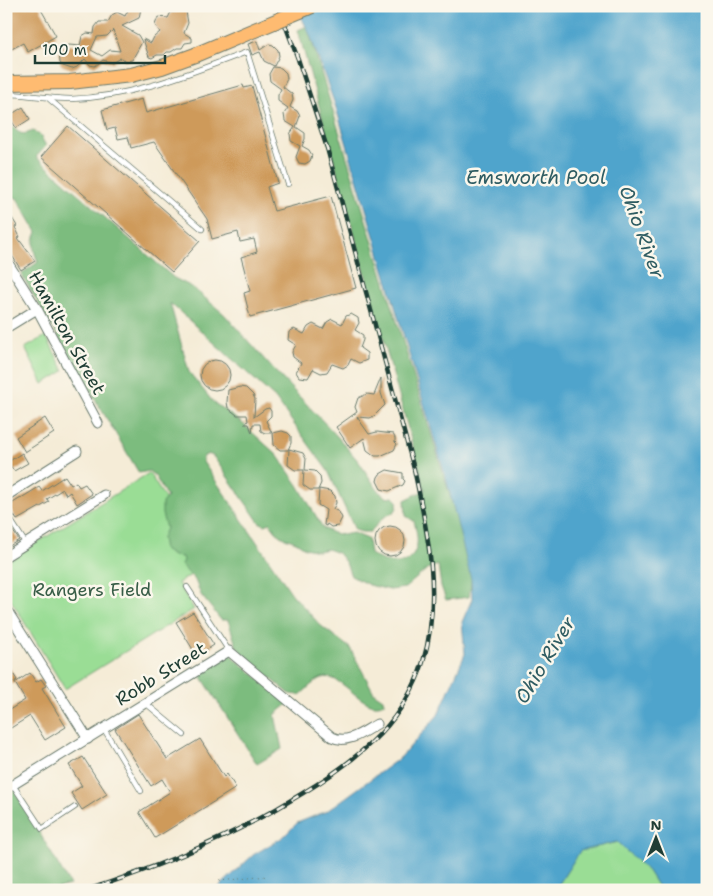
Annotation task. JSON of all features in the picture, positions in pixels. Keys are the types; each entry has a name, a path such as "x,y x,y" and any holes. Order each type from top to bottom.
{"main road":[{"path":"6,83 70,82 132,75 195,55 312,6"}],"street":[{"name":"Hamilton Street","path":"6,260 37,309 98,423"},
{"path":"6,328 37,309"},
{"path":"6,496 77,451"},
{"path":"6,556 104,495"},
{"path":"6,609 88,739"},
{"name":"Robb Street","path":"9,784 88,739 228,652 332,737 343,740 352,738 377,724"}],"lane":[{"path":"6,94 71,99 117,94 156,85 247,52 288,184"},
{"path":"47,97 202,229"},
{"path":"6,513 26,544"},
{"path":"188,587 228,652"},
{"path":"147,702 149,706 184,736"},
{"path":"104,728 141,790"},
{"path":"9,784 42,829 75,807"}],"path":[{"path":"219,881 268,876"}],"green space":[{"path":"307,26 468,555 472,576 469,597 446,600 441,586 438,565 427,569 405,588 390,590 369,585 351,576 346,563 338,553 327,549 318,551 305,548 296,542 280,536 270,523 265,525 259,522 213,456 208,454 203,457 203,462 292,594 320,625 350,648 374,693 383,699 384,703 376,705 361,699 345,686 329,678 319,679 300,695 290,694 237,648 228,620 221,620 201,595 195,580 181,565 182,557 173,556 164,550 162,538 166,528 162,514 162,503 167,497 155,476 149,471 139,473 21,274 38,262 34,247 37,232 17,198 8,196 6,193 6,124 24,134 33,131 40,135 46,146 36,157 174,278 192,287 224,314 337,436 359,462 379,492 388,498 393,497 397,500 395,511 384,517 370,532 355,530 328,471 275,398 170,303 189,372 213,402 242,423 277,455 298,485 323,528 333,533 343,535 353,533 368,539 370,554 382,560 402,563 408,560 413,556 416,549 417,539 414,521 406,516 405,500 425,490 298,30"},
{"path":"46,336 64,371 43,384 25,348"},
{"name":"Rangers Field","path":"149,473 207,565 178,583 194,609 65,689 6,592 6,562"},
{"path":"228,653 289,703 275,715 282,749 257,764 198,671"},
{"path":"12,786 70,885 51,890 6,890 6,790"},
{"path":"617,842 648,871 660,890 555,890 580,851"}],"water":[{"name":"Emsworth Pool","path":"296,6 707,6 707,890 660,890 648,871 617,842 580,851 555,890 216,890 253,855 283,837 297,823 327,811 401,757 438,715 465,654 462,622 472,599 471,579 447,482 336,108 310,35"}],"building":[{"path":"6,6 39,6 56,36 28,52 23,43 6,52"},
{"path":"180,6 185,6 188,23 184,33 192,38 192,42 185,43 182,48 177,48 164,55 149,57 143,39 151,43 160,32 155,25 158,17 168,18 171,12 175,12"},
{"path":"133,7 141,8 139,18 122,26 138,35 142,42 132,60 126,61 120,58 112,63 103,60 95,66 90,65 85,59 72,69 60,63 59,53 64,46 80,46 82,36 87,33 94,34 95,27 99,22 108,22 112,15 117,12 125,16 128,10","holes":["113,30 120,51 110,50 102,56 91,50 97,37 107,36"]},
{"path":"257,41 260,50 269,44 278,50 279,56 274,66 264,61 260,52 252,55 248,44"},
{"path":"273,67 281,68 286,73 287,79 283,87 292,94 293,100 290,107 297,111 300,116 296,127 305,133 302,146 309,150 312,155 310,161 305,164 299,163 296,157 300,146 291,141 290,134 295,127 285,121 284,114 288,108 278,101 281,89 270,81 269,74"},
{"path":"243,85 244,88 252,86 278,183 267,187 274,211 331,196 356,288 250,317 244,293 250,291 241,257 257,252 254,239 240,242 238,232 212,239 207,219 154,142 131,148 128,137 118,139 115,128 107,130 102,110 142,99 146,113"},
{"path":"23,107 30,119 16,128 9,116"},
{"path":"68,126 200,241 172,272 41,157"},
{"path":"12,218 17,226 15,227 20,237 18,238 35,261 21,270 6,246 6,222"},
{"path":"351,314 358,318 359,323 355,330 363,335 360,348 367,353 367,360 359,363 351,359 348,365 343,368 332,364 327,372 321,373 313,369 308,378 299,377 296,372 301,363 293,357 292,352 296,345 288,340 289,332 294,329 304,334 308,327 313,324 323,329 327,322 332,319 342,324 346,316"},
{"path":"215,360 226,364 230,375 226,386 215,390 204,386 200,375 204,364"},
{"path":"381,378 381,393 385,405 370,418 357,417 369,434 377,432 393,434 397,444 394,450 380,456 375,456 367,450 364,438 350,448 336,427 357,412 355,407 358,398 367,394 374,395"},
{"path":"240,387 246,388 255,399 254,417 269,408 271,416 266,421 272,433 261,431 260,424 253,424 252,433 249,424 244,424 248,421 247,415 237,415 228,408 228,390"},
{"path":"45,418 54,433 25,452 16,437"},
{"path":"282,431 291,436 288,450 280,450 274,445 273,433"},
{"path":"289,449 303,453 306,459 305,470 315,471 320,476 321,483 318,490 310,490 303,485 304,470 295,470 288,465"},
{"path":"22,453 28,463 14,471 8,462"},
{"path":"387,470 403,473 405,481 403,485 389,491 381,489 377,481 378,477"},
{"path":"65,476 71,485 76,482 79,487 85,484 92,494 77,504 70,492 66,495 63,489 47,499 49,502 17,520 8,506 39,487 42,491"},
{"path":"319,489 330,491 335,496 336,503 333,509 339,512 342,518 338,526 324,525 326,510 318,505"},
{"path":"6,521 19,540 6,548"},
{"path":"390,526 401,530 405,541 401,552 390,556 379,552 375,541 379,530"},
{"path":"193,612 214,645 197,656 176,622"},
{"path":"6,662 17,680 6,687"},
{"path":"30,673 36,682 41,679 46,686 42,688 66,727 45,740 30,716 6,731 6,712 25,700 15,683"},
{"path":"138,714 167,759 200,739 224,777 227,774 236,788 155,838 139,812 170,792 162,779 151,786 115,729"},
{"path":"83,757 107,794 82,810 71,793 82,786 69,765"}],"railway":[{"path":"87,890 143,871 225,836 278,808 344,766 381,733 400,709 420,672 429,638 432,614 431,565 414,469 327,148 298,59 278,6"}],"water label":[{"name":"Ohio River","path":"642,232"},
{"name":"Ohio River","path":"545,660"}]}
